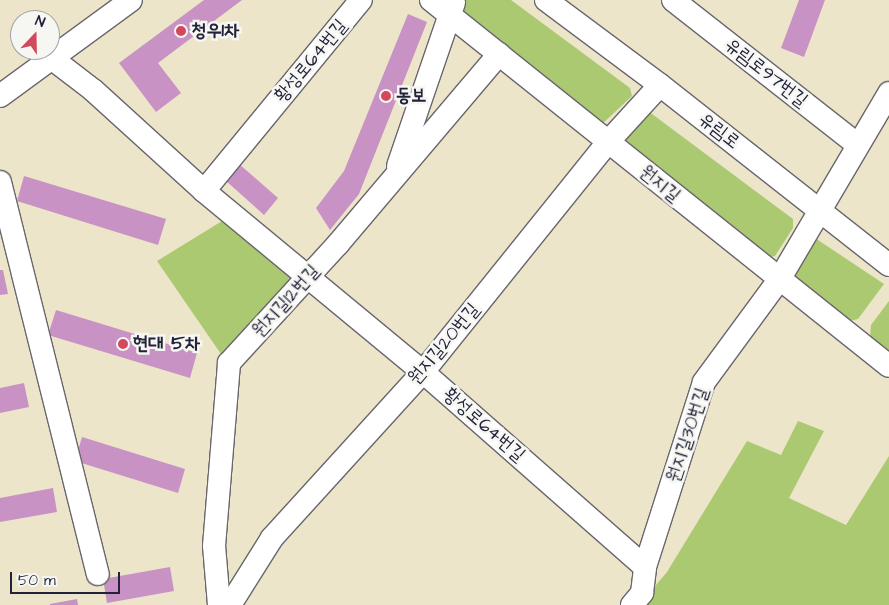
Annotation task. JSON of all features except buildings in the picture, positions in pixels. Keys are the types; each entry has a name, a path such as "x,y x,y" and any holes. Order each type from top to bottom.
{"street":[{"path":"60,50 131,0"},
{"name":"황성로64번길","path":"204,191 361,0"},
{"name":"원지길","path":"432,0 452,7 499,54 779,280 889,366"},
{"name":"유림로","path":"546,0 660,85 889,266"},
{"name":"유림로97번길","path":"673,0 858,145"},
{"path":"394,179 452,7"},
{"name":"원지길12번길","path":"219,605 214,546 229,363 394,179 499,54"},
{"path":"0,96 46,60"},
{"name":"황성로64번길","path":"54,60 93,90 204,191 422,372 645,567"},
{"name":"원지길20번길","path":"230,605 272,538 422,372 608,142 660,85"},
{"path":"820,210 889,93"},
{"path":"0,182 98,574"},
{"name":"원지길30번길","path":"632,605 642,593 645,567 704,382 779,280 820,210"}],"green space":[{"path":"458,0 511,0 630,88 632,96 600,126 453,11"},
{"path":"644,108 793,219 793,228 775,256 765,258 622,146 638,111"},
{"path":"227,218 298,278 223,357 157,261"},
{"path":"809,234 884,284 858,319 845,322 791,279"},
{"path":"889,301 889,353 870,339 871,325"},
{"path":"798,421 824,431 789,498 846,525 889,456 889,605 639,605 667,572 747,441 781,455"}],"place":[{"name":"청우1차","path":"181,31"},
{"name":"동보","path":"386,96"},
{"name":"현대 5차","path":"123,344"}]}
